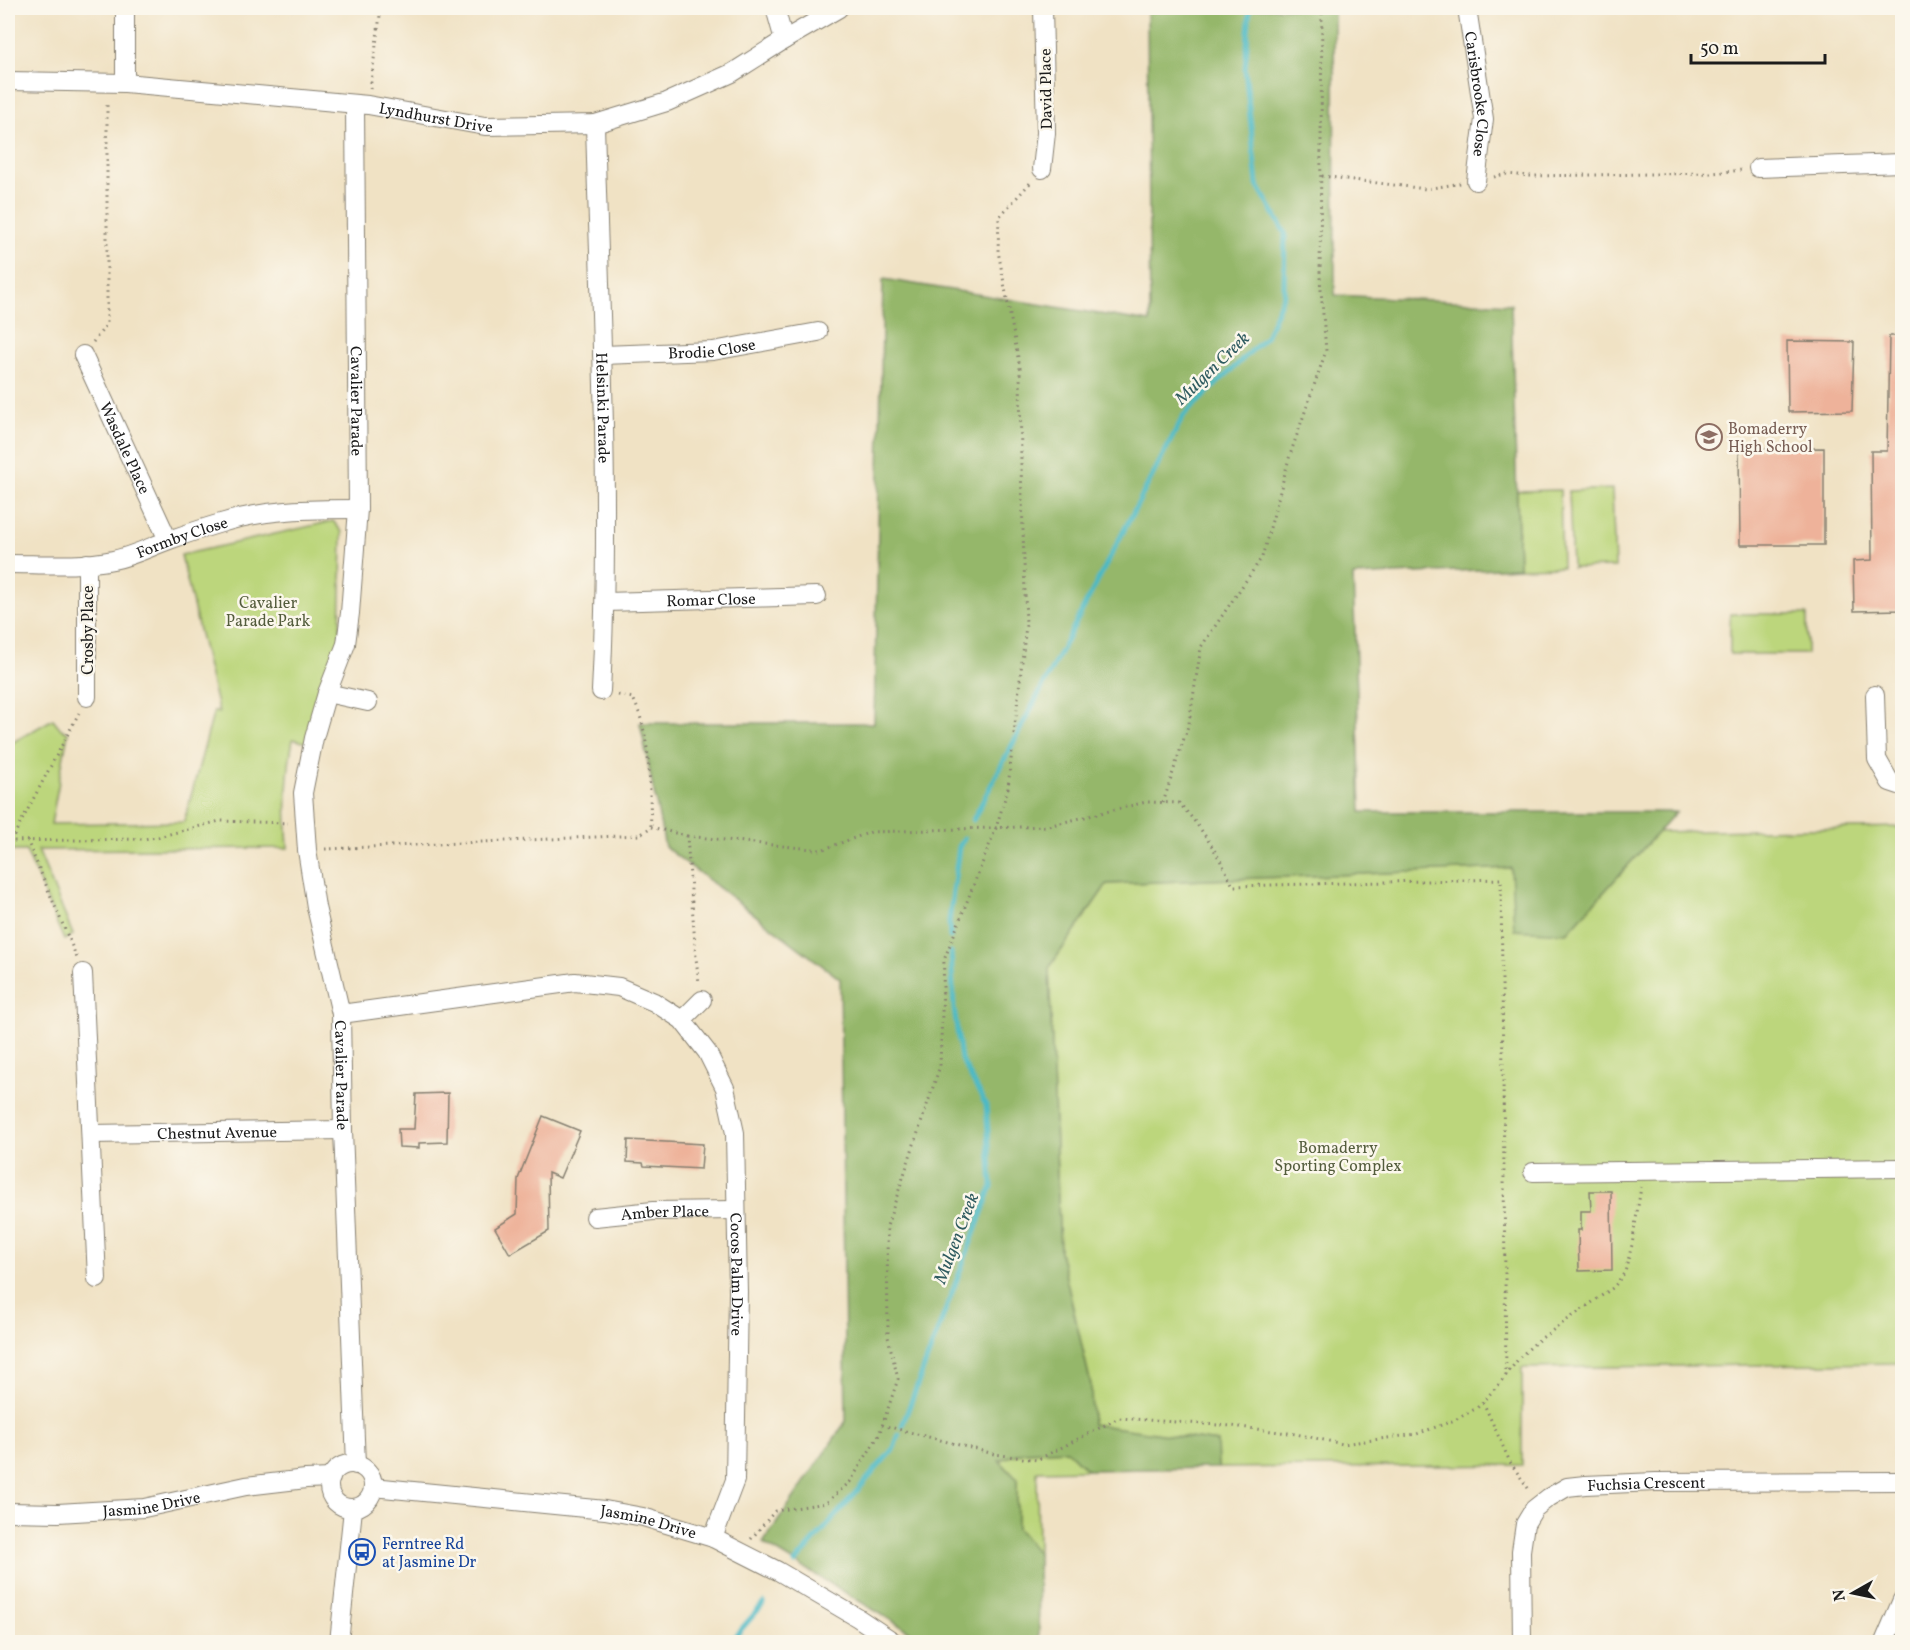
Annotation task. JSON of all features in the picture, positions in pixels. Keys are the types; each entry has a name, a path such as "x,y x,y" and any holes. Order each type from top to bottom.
{"street":[{"path":"125,8 125,83"},
{"path":"775,8 784,40"},
{"name":"Lyndhurst Drive","path":"8,81 125,83 361,105 485,126 595,124 678,98 732,73 839,8"},
{"name":"David Place","path":"1042,169 1046,134 1043,8"},
{"name":"Carisbrooke Close","path":"1467,8 1484,119 1476,181"},
{"name":"Cavalier Parade","path":"356,1465 340,1014 316,907 307,849 303,793 314,738 327,693 346,644 358,509 361,105"},
{"name":"Helsinki Parade","path":"595,124 606,602 601,691"},
{"path":"1758,168 1902,163"},
{"name":"Brodie Close","path":"602,355 713,351 818,332"},
{"name":"Wasdale Place","path":"83,355 168,540"},
{"name":"Formby Close","path":"8,564 87,563 133,555 168,540 251,515 288,510 358,509"},
{"name":"Crosby Place","path":"87,563 87,697"},
{"name":"Romar Close","path":"606,602 817,596"},
{"path":"327,693 368,702"},
{"path":"1875,695 1877,759 1890,782 1902,786"},
{"path":"83,973 97,1279"},
{"name":"Cocos Palm Drive","path":"340,1014 575,982 619,987 654,1002 682,1020 707,1052 725,1088 735,1133 738,1292 735,1480 713,1538"},
{"path":"682,1020 702,1000"},
{"name":"Chestnut Avenue","path":"91,1134 343,1130"},
{"path":"1533,1172 1902,1168"},
{"name":"Amber Place","path":"595,1217 653,1211 736,1210"},
{"path":"356,1465 362,1467 371,1476 374,1487 369,1500 359,1508 345,1508 333,1500 330,1493 331,1478 341,1467 356,1465"},
{"name":"Jasmine Drive","path":"8,1512 58,1513 144,1508 246,1486 331,1478"},
{"name":"Fuchsia Crescent","path":"1522,1642 1521,1551 1525,1524 1534,1509 1567,1487 1656,1482 1902,1481"},
{"name":"Jasmine Drive","path":"374,1487 605,1510 643,1517 713,1538 778,1571 894,1642"},
{"path":"339,1642 353,1509"},
{"path":"1884,1642 1902,1600"}],"path":[{"path":"361,105 381,8"},
{"path":"1163,802 1189,723 1201,647 1262,557 1290,455 1326,351 1320,277 1322,8"},
{"path":"83,355 107,324 107,83"},
{"path":"1321,176 1426,189 1505,174 1531,176 1702,173 1758,168"},
{"path":"1014,734 1026,625 1020,466 1020,368 998,252 999,217 1042,169"},
{"path":"601,691 633,698 641,715 646,732 651,827"},
{"path":"9,841 87,697"},
{"path":"740,1552 775,1511 826,1503 850,1482 879,1435 898,1379 888,1336 887,1226 940,1066 944,960 996,828 1008,788 1012,750"},
{"path":"651,827 687,836 821,850 871,832 1048,826 1146,802 1163,802 1179,803 1198,824 1221,859 1233,886 1501,879 1506,1376"},
{"path":"9,841 158,837 220,821 305,823"},
{"path":"307,849 364,849 640,835 651,827"},
{"path":"687,836 696,958 702,1000"},
{"path":"27,840 83,973"},
{"path":"882,1425 994,1454 1037,1460 1119,1418 1232,1426 1296,1434 1343,1444 1417,1434 1455,1420 1477,1408 1519,1358 1536,1342 1614,1287 1625,1272 1632,1245 1643,1170"},
{"path":"1482,1402 1510,1462 1540,1505"}],"green space":[{"path":"1147,8 1334,8 1335,295 1511,304 1519,568 1353,576 1361,812 1676,812 1567,933 1514,930 1511,868 1107,884 1049,968 1060,1252 1091,1385 1092,1424 1217,1442 1218,1468 1087,1470 1067,1450 1024,1452 999,1460 1017,1479 1017,1529 1038,1554 1039,1642 927,1642 763,1543 846,1421 840,979 665,847 640,723 874,723 883,279 1150,322"},
{"path":"1612,489 1615,567 1572,568 1569,491"},
{"path":"1560,490 1562,567 1519,568 1517,491"},
{"name":"Cavalier Parade Park","path":"333,521 342,532 340,641 307,743 293,739 287,793 288,848 38,850 73,935 64,940 26,851 8,851 8,745 53,719 61,729 68,733 51,824 184,822 214,711 219,713 181,555"},
{"path":"1730,614 1807,614 1807,654 1730,654"},
{"name":"Bomaderry Sporting Complex","path":"1902,827 1902,1363 1522,1368 1522,1465 1218,1468 1217,1442 1092,1425 1091,1385 1060,1252 1049,968 1107,884 1511,868 1567,933 1658,832"},
{"path":"1067,1450 1087,1470 1037,1471 1038,1554 1017,1529 1017,1479 999,1460 1024,1452"}],"building":[{"path":"1889,336 1902,336 1902,610 1854,611 1853,561 1872,560 1871,451 1887,451"},
{"path":"1787,341 1854,342 1852,411 1788,412"},
{"path":"1824,448 1824,545 1740,545 1739,449"},
{"path":"448,1093 447,1142 419,1143 419,1148 399,1147 398,1129 414,1129 416,1094"},
{"path":"543,1116 580,1131 560,1178 548,1173 549,1231 510,1254 495,1228 517,1214 518,1179"},
{"path":"628,1140 703,1144 701,1169 644,1166 643,1163 627,1162"},
{"path":"1590,1191 1611,1191 1612,1270 1579,1271 1578,1230 1581,1230 1581,1211 1591,1211"}],"waterway":[{"name":"Mulgen Creek","path":"973,820 1184,415 1266,337 1284,294 1285,233 1257,184 1245,69 1250,8"},
{"name":"Mulgen Creek","path":"950,937 949,921 959,847 964,838"},
{"name":"Mulgen Creek","path":"902,1426 992,1186 986,1105 961,1059 954,1008 951,952"},
{"name":"Mulgen Creek","path":"795,1563 894,1448 899,1434"},
{"name":"Mulgen Creek","path":"730,1642 764,1603"}],"place":[{"name":"Bomaderry High School","path":"1709,437"},
{"name":"Ferntree Rd at Jasmine Dr","path":"362,1552"}]}
